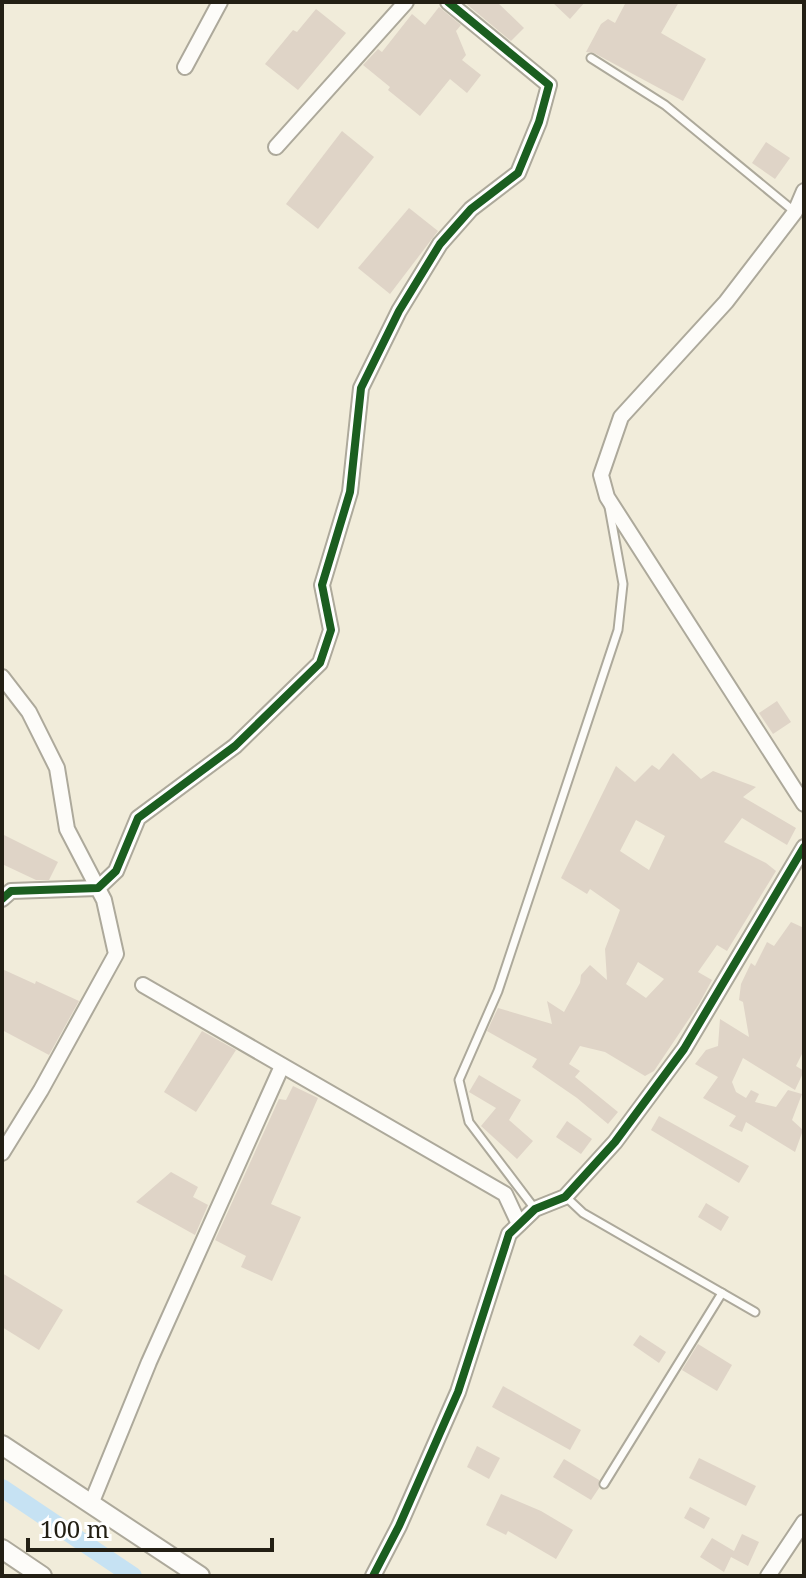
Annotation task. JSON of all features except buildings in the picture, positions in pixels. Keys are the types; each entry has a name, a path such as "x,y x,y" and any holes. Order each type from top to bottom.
{"street":[{"path":"185,67 220,2"},
{"path":"276,147 406,2"},
{"path":"2,899 11,891 98,888 116,871 138,818 235,746 320,663 331,630 322,585 350,492 361,388 399,311 440,244 471,209 518,173 539,122 549,85 448,2"},
{"path":"804,191 795,212 726,302 621,417 601,475 607,497 804,804"},
{"path":"2,677 29,712 57,768 67,829 104,900 116,954 41,1090 2,1153"},
{"path":"373,1576 399,1526 458,1392 509,1234 535,1209 565,1197 615,1142 684,1049 804,847"},
{"path":"143,985 505,1194 519,1224"},
{"path":"91,1504 149,1362 282,1066"},
{"path":"2,1445 200,1576"},
{"path":"768,1576 804,1522"},
{"path":"2,1549 42,1576"}],"lane":[{"path":"591,58 665,105 795,212"},
{"path":"535,1209 469,1122 459,1080 498,991 618,630 623,584 607,497"},
{"path":"565,1197 583,1213 755,1312"},
{"path":"604,1484 722,1293"}],"waterway":[{"path":"2,1488 133,1576"}],"cycle path":[{"path":"2,899 11,891 98,888 116,871 138,818 235,746 320,663 331,630 322,585 350,492 361,388 399,311 440,244 471,209 518,173 539,122 549,85 448,2"},
{"path":"373,1576 399,1526 458,1392 509,1234 535,1209 565,1197 615,1142 684,1049 804,847"}]}
